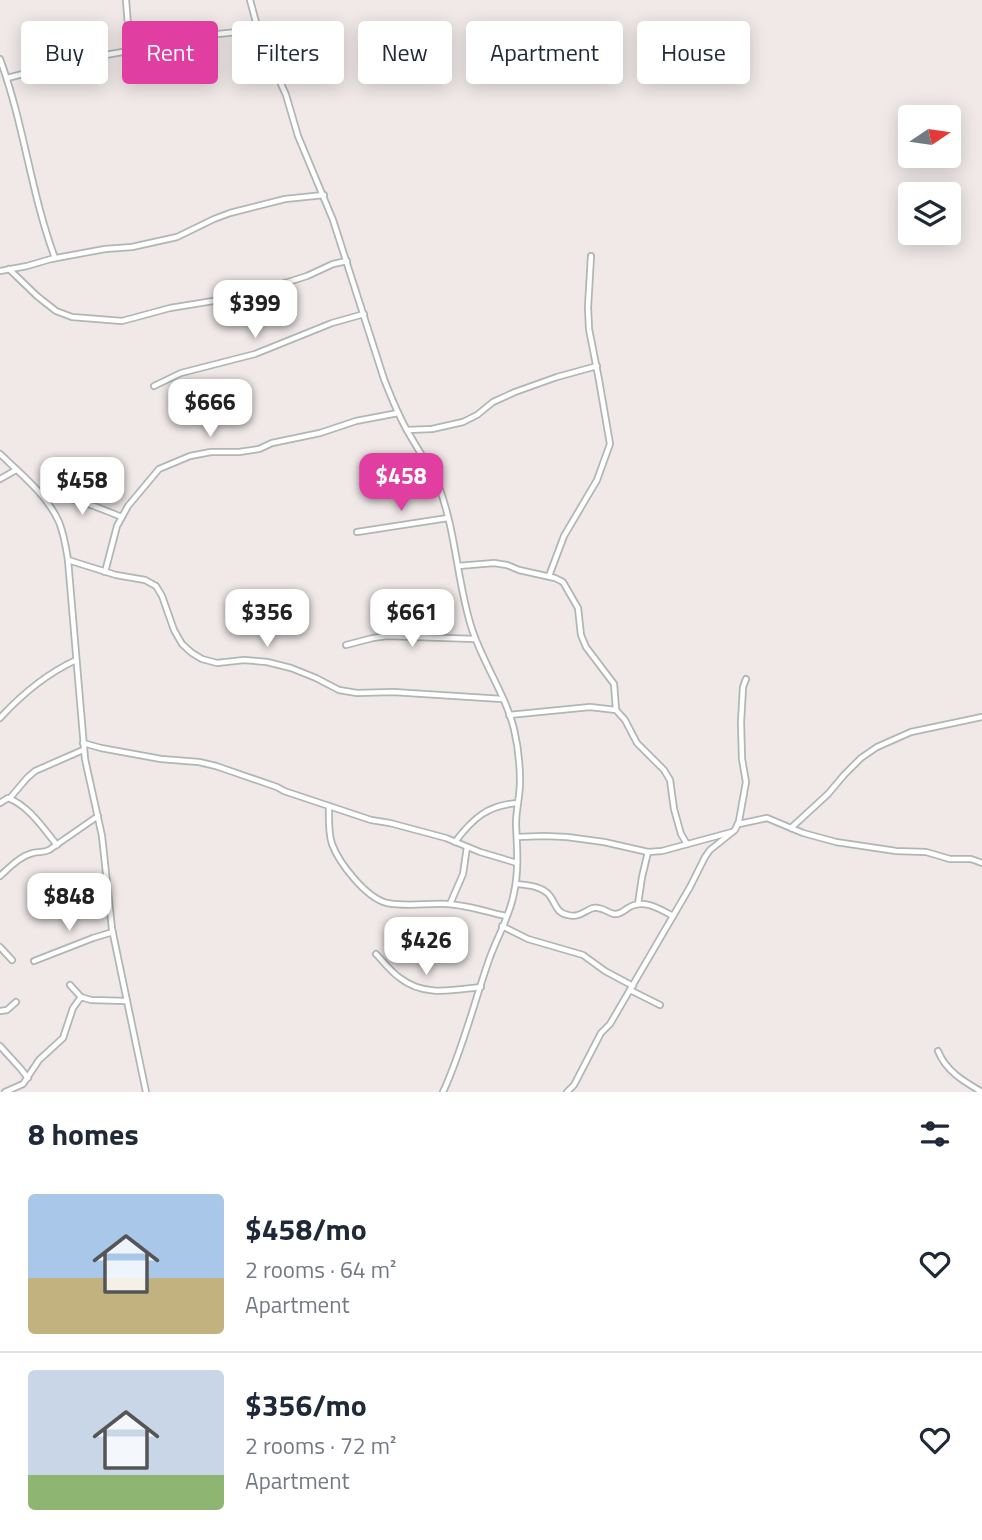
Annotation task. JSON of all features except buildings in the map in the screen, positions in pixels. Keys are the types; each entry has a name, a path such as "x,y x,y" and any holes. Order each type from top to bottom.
{"street":[{"path":"126,0 128,21"},
{"path":"250,0 256,21"},
{"path":"7,78 122,52"},
{"path":"0,59 55,258"},
{"path":"281,84 298,136 324,195 384,379 407,430 438,484 448,518 462,596 475,639 513,726 519,764 514,896 464,1042 443,1092"},
{"path":"0,271 55,258 132,247 177,237 230,213 285,199 324,195"},
{"path":"549,576 564,536 597,480 610,444 589,329 591,256"},
{"path":"9,269 56,311 72,317 122,321 170,308 213,301 231,294 273,287 307,276 332,264 347,261"},
{"path":"153,386 181,373 255,354 332,323 364,314"},
{"path":"407,430 432,429 463,422 515,392 597,366"},
{"path":"105,572 117,526 128,506 159,470 190,456 259,449 272,443 398,412"},
{"path":"0,454 44,498 64,537 85,759 102,836 113,932 146,1092"},
{"path":"0,479 16,470"},
{"path":"44,498 69,499 122,517"},
{"path":"357,532 448,518"},
{"path":"68,560 105,572 145,580 156,586 182,644 202,659 217,663 244,660 267,662 316,678 339,690 357,693 393,692 502,699"},
{"path":"458,566 494,563 563,582 574,600 586,647 614,684 616,710 625,720 637,743 664,770 670,780 674,809 681,834 687,844"},
{"path":"346,645 387,636 475,639"},
{"path":"0,718 46,676 76,660"},
{"path":"567,1092 574,1085 601,1033 610,1024 691,887 705,857 734,831 738,824 746,782 741,722 746,679"},
{"path":"509,715 590,707 616,710"},
{"path":"791,828 828,794 861,758 877,747 911,732 982,717"},
{"path":"83,743 161,759 216,766 371,820 401,826 517,863"},
{"path":"0,803 10,799 35,771 84,750"},
{"path":"10,799 33,816 57,845"},
{"path":"455,842 469,825 487,811 503,804 518,803"},
{"path":"329,806 329,829 338,856 349,873 378,899 400,904 450,904 506,916"},
{"path":"0,876 19,860 34,852 44,853 98,816"},
{"path":"738,824 766,818 836,842 896,851 926,852 950,859 971,859 982,863"},
{"path":"517,837 567,837 648,852 662,851 734,831"},
{"path":"450,904 463,874 467,847"},
{"path":"638,904 648,852"},
{"path":"516,884 540,888 550,895 561,913 568,915 581,915 595,908 620,914 638,904 651,905 673,916"},
{"path":"502,926 528,939 583,955 660,1005"},
{"path":"34,961 113,932"},
{"path":"0,947 12,960"},
{"path":"376,954 398,978 415,987 431,991 481,988"},
{"path":"70,985 81,997 91,1000 127,1001"},
{"path":"5,1092 23,1084 39,1060 63,1038 73,1008 81,997"},
{"path":"0,1011 7,1010 16,1002"},
{"path":"0,1046 28,1078"},
{"path":"938,1051 942,1061 953,1073 982,1092"}]}
